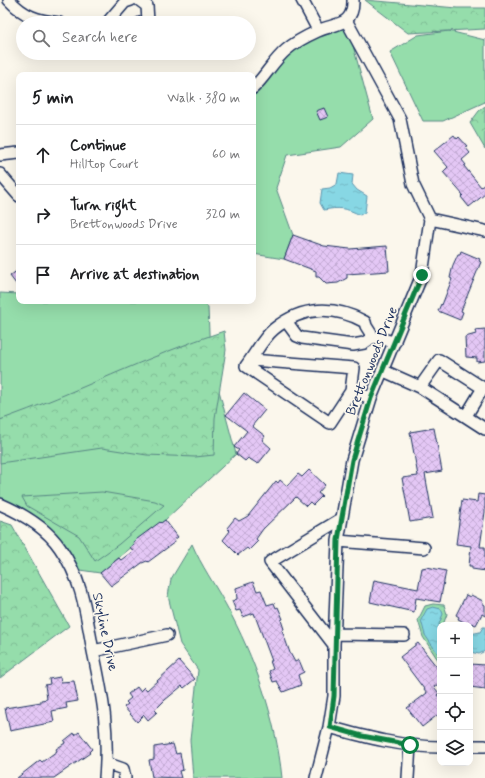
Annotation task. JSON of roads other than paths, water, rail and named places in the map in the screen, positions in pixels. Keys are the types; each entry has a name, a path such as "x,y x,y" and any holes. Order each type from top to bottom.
{"street":[{"path":"9,0 17,9 30,16"},
{"path":"113,16 125,2 131,0"},
{"path":"139,0 147,6 148,16"},
{"path":"302,0 318,30"},
{"path":"256,85 285,51 318,30 336,26 346,20 354,9 353,0"},
{"path":"346,20 400,118 413,184 430,219 485,231"},
{"path":"0,155 16,153"},
{"path":"0,174 16,193"},
{"name":"Brettonwoods Drive","path":"316,778 330,727 334,696 334,634 338,540 352,460 371,398 384,370 422,275 430,219"},
{"path":"250,360 354,368 351,391 330,423 246,366 250,360 273,330 302,313 316,310 344,312 365,322 373,337"},
{"path":"286,321 296,336 302,338 353,346 364,343 373,337 395,342"},
{"path":"420,387 439,360 483,388 466,416"},
{"path":"384,370 420,387 485,429"},
{"path":"351,391 371,398"},
{"name":"Skyline Drive","path":"0,504 17,511 41,527 60,547 71,566 84,600 104,702 107,745 104,778"},
{"path":"334,645 270,562 341,519"},
{"path":"338,540 424,548"},
{"path":"334,634 404,635"},
{"path":"93,651 167,635"},
{"path":"330,727 362,736 410,745 437,746"},
{"path":"408,778 410,745"},
{"path":"473,746 485,746"},
{"path":"106,763 122,769 125,778"}],"water":[{"path":"339,173 353,175 352,184 357,190 367,196 365,212 360,215 342,209 324,210 320,203 322,189 330,188 337,184"},
{"path":"433,607 441,609 443,614 440,622 437,622 437,653 425,635 421,620 427,609"},
{"path":"483,627 485,627 485,651 479,654 473,653 473,633 480,632"}]}
